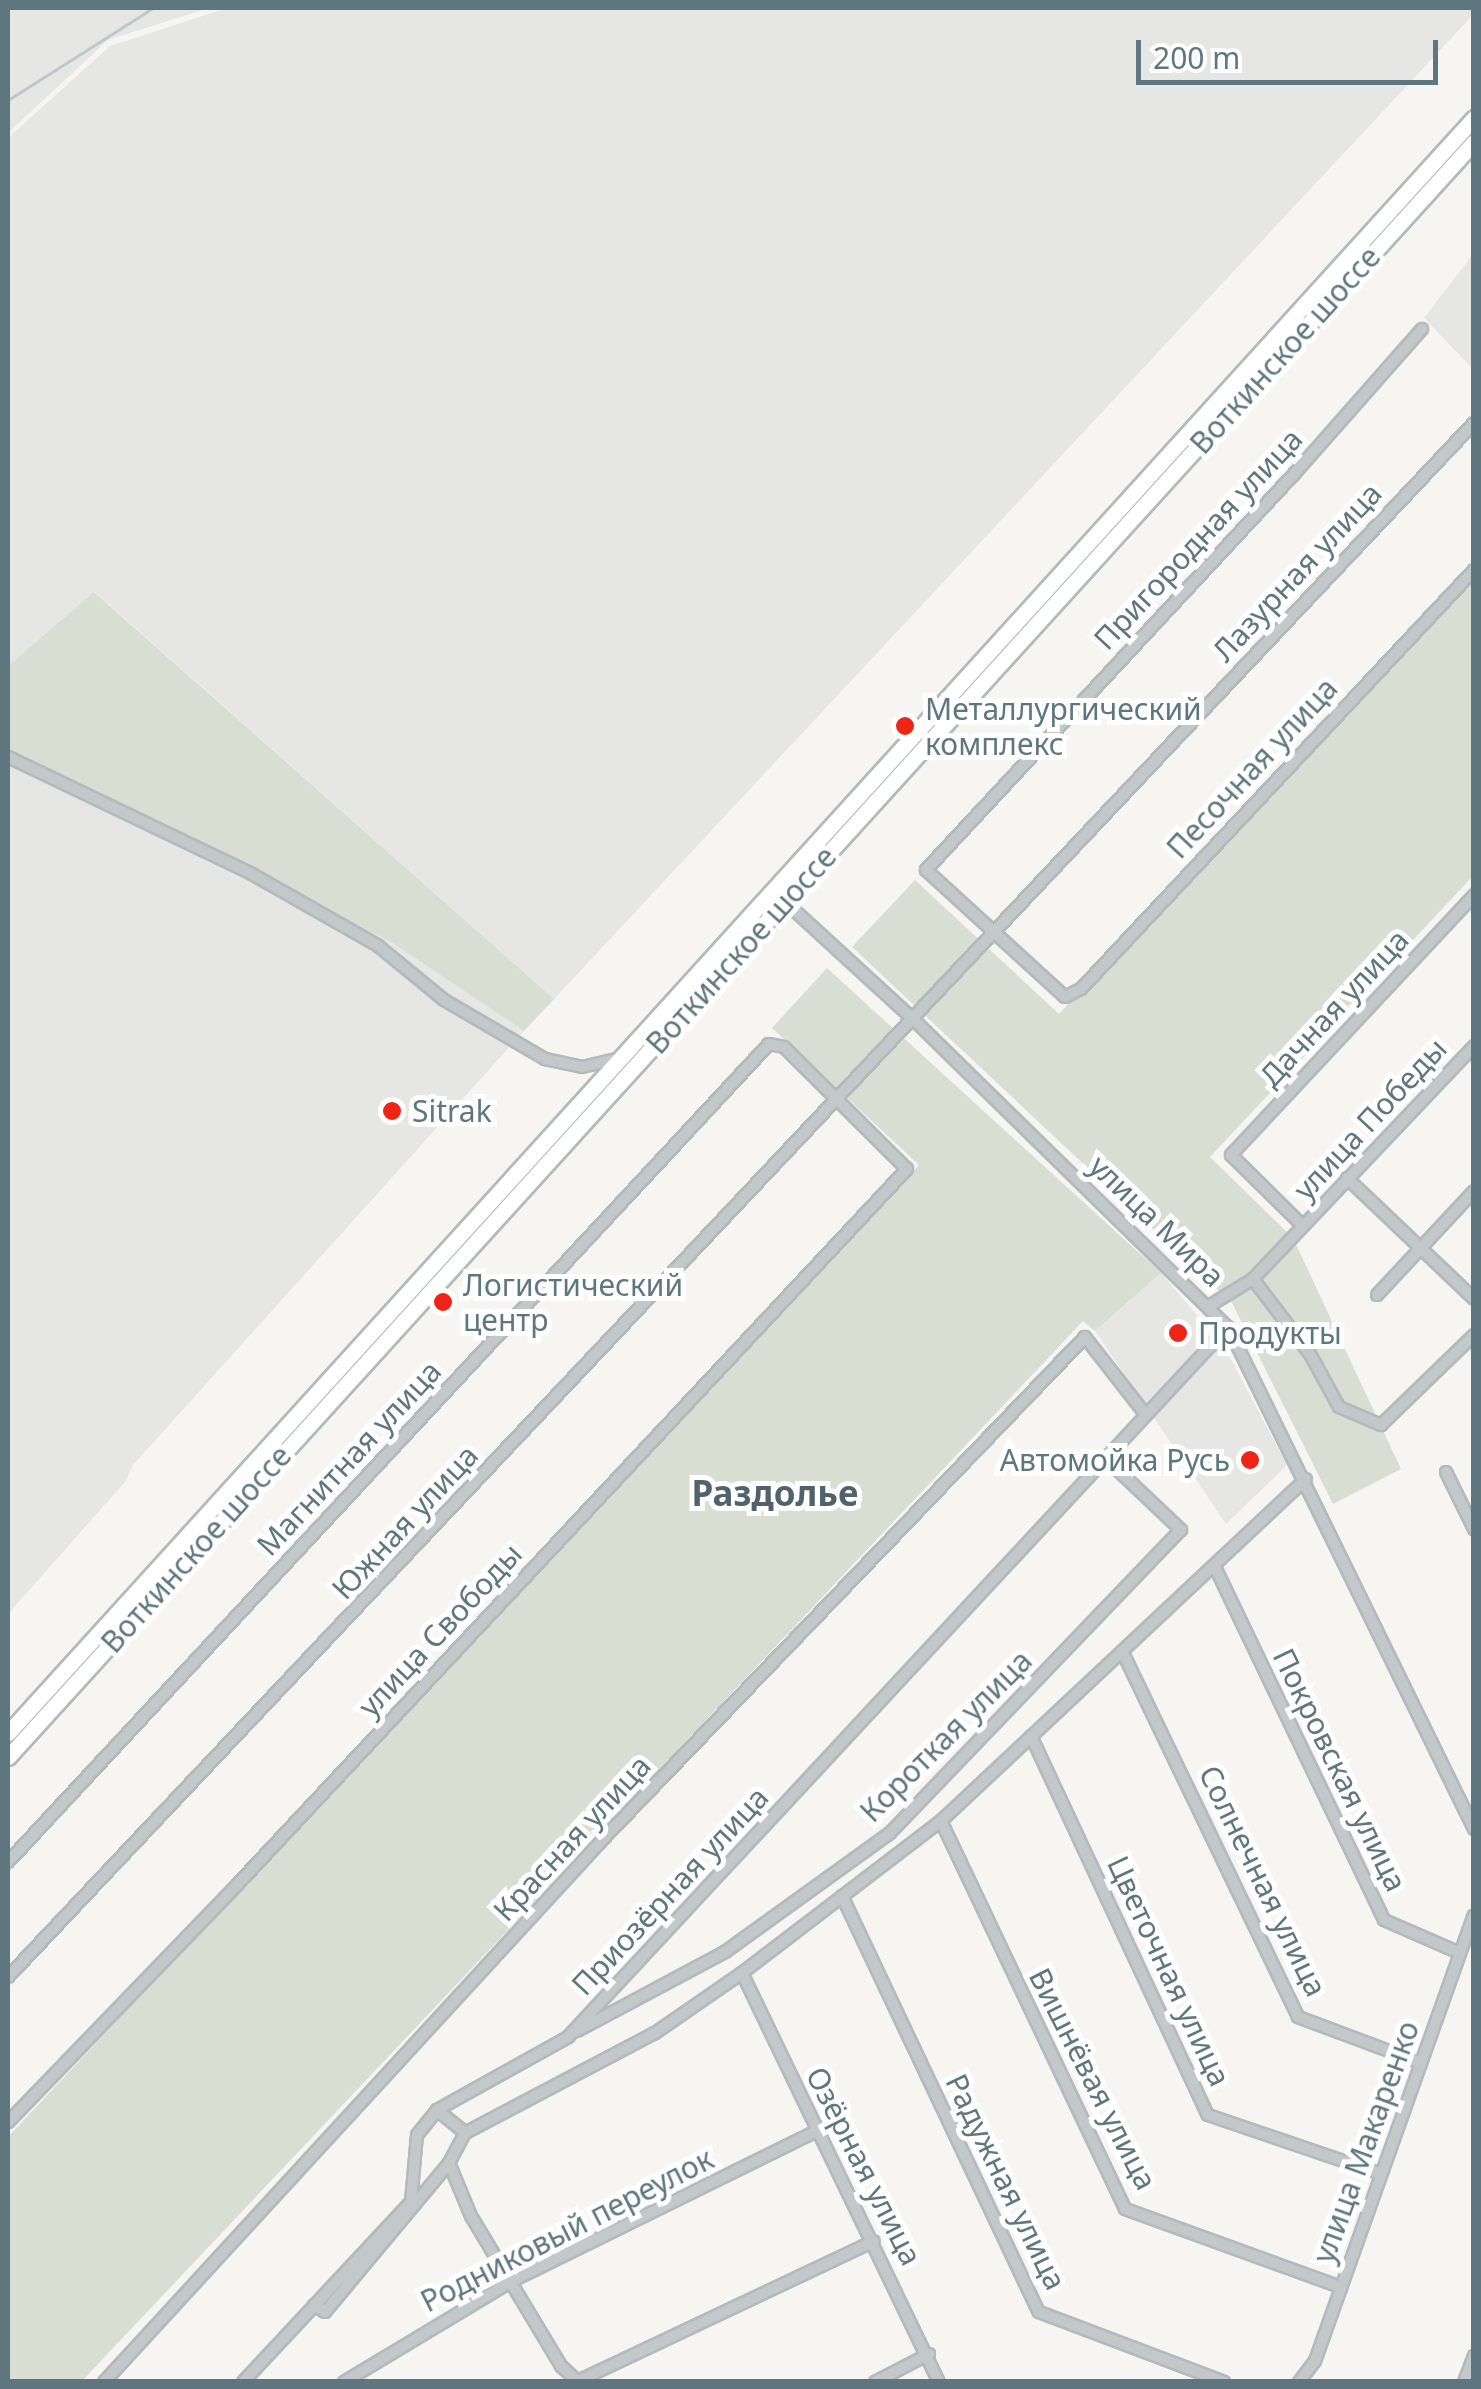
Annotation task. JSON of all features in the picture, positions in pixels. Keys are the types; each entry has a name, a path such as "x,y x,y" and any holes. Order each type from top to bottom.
{"main road":[{"name":"Воткинское шоссе","path":"8,1757 1474,118"},
{"name":"Воткинское шоссе","path":"8,1733 366,1335 623,1058 780,897 1474,142"}],"street":[{"name":"Пригородная улица","path":"994,931 926,870 1294,474 1422,329"},
{"name":"Лазурная улица","path":"913,1019 1474,423"},
{"name":"Песочная улица","path":"994,931 1065,998 1082,990 1474,570"},
{"path":"8,757 268,883 377,945 444,1000 545,1059 582,1067 623,1058"},
{"name":"Дачная улица","path":"1304,1226 1231,1155 1474,895"},
{"name":"улица Мира","path":"780,897 913,1019 1228,1328 1306,1479 1474,1829"},
{"name":"Южная улица","path":"8,1977 913,1019"},
{"name":"Магнитная улица","path":"8,1862 770,1044 784,1047 836,1100"},
{"name":"улица Победы","path":"1209,1306 1253,1279 1474,1046"},
{"name":"улица Свободы","path":"8,2122 252,1870 907,1169 836,1100"},
{"path":"1347,1178 1474,1299"},
{"path":"1377,1295 1474,1191"},
{"path":"1253,1279 1310,1354 1339,1407 1381,1425 1474,1335"},
{"name":"Приозёрная улица","path":"436,2110 568,2037 1228,1328"},
{"name":"Красная улица","path":"104,2382 698,1738 1085,1337 1146,1415"},
{"name":"Короткая улица","path":"568,2037 725,1952 890,1834 1181,1530 1107,1460"},
{"path":"1446,1472 1474,1529"},
{"path":"314,2305 325,2312 449,2163 465,2133 654,2034 742,1973 940,1820 1306,1479"},
{"name":"Покровская улица","path":"1214,1567 1384,1920 1460,1953"},
{"name":"Солнечная улица","path":"1123,1653 1298,2017 1421,2063"},
{"name":"Цветочная улица","path":"1032,1736 1208,2115 1381,2174"},
{"name":"Вишнёвая улица","path":"940,1820 1125,2209 1341,2287"},
{"name":"Радужная улица","path":"842,1896 1039,2312 1224,2382"},
{"name":"улица Макаренко","path":"1300,2382 1315,2361 1474,1915"},
{"name":"Озёрная улица","path":"742,1973 929,2354 939,2382"},
{"path":"242,2382 411,2202 417,2135 436,2110 465,2133"},
{"name":"Родниковый переулок","path":"344,2382 508,2284 817,2131"},
{"path":"449,2163 508,2284 561,2366 578,2381 874,2241"},
{"path":"876,2382 929,2354"},
{"path":"1464,2382 1474,2356"}],"shaded area":[{"path":"8,8 209,8 108,40 8,133"},
{"path":"227,8 1473,8 1473,15 554,999 95,592 8,666 8,138 110,46"},
{"path":"1473,254 1473,369 1424,318"},
{"path":"1473,573 1473,876 1210,1157 1293,1238 1401,1469 1333,1504 1232,1303 852,947 915,880 1059,1014"},
{"path":"94,592 554,999 524,1031 391,942 8,753 8,666"},
{"path":"8,753 391,942 524,1031 133,1465 125,1482 8,1614"},
{"path":"827,968 1161,1273 1095,1331 1083,1321 82,2381 8,2381 8,2137 919,1165 772,1028"},
{"path":"1161,1273 1225,1348 1287,1465 1226,1524 1095,1331"}],"waterway":[{"path":"8,100 153,8"}],"place":[{"name":"Металлургический комплекс","path":"905,726"},
{"name":"Sitrak","path":"392,1111"},
{"name":"Логистический центр","path":"443,1302"},
{"name":"Продукты","path":"1178,1333"},
{"name":"Автомойка Русь","path":"1250,1460"}],"district":[{"name":"Раздолье","path":"775,1493"}]}
